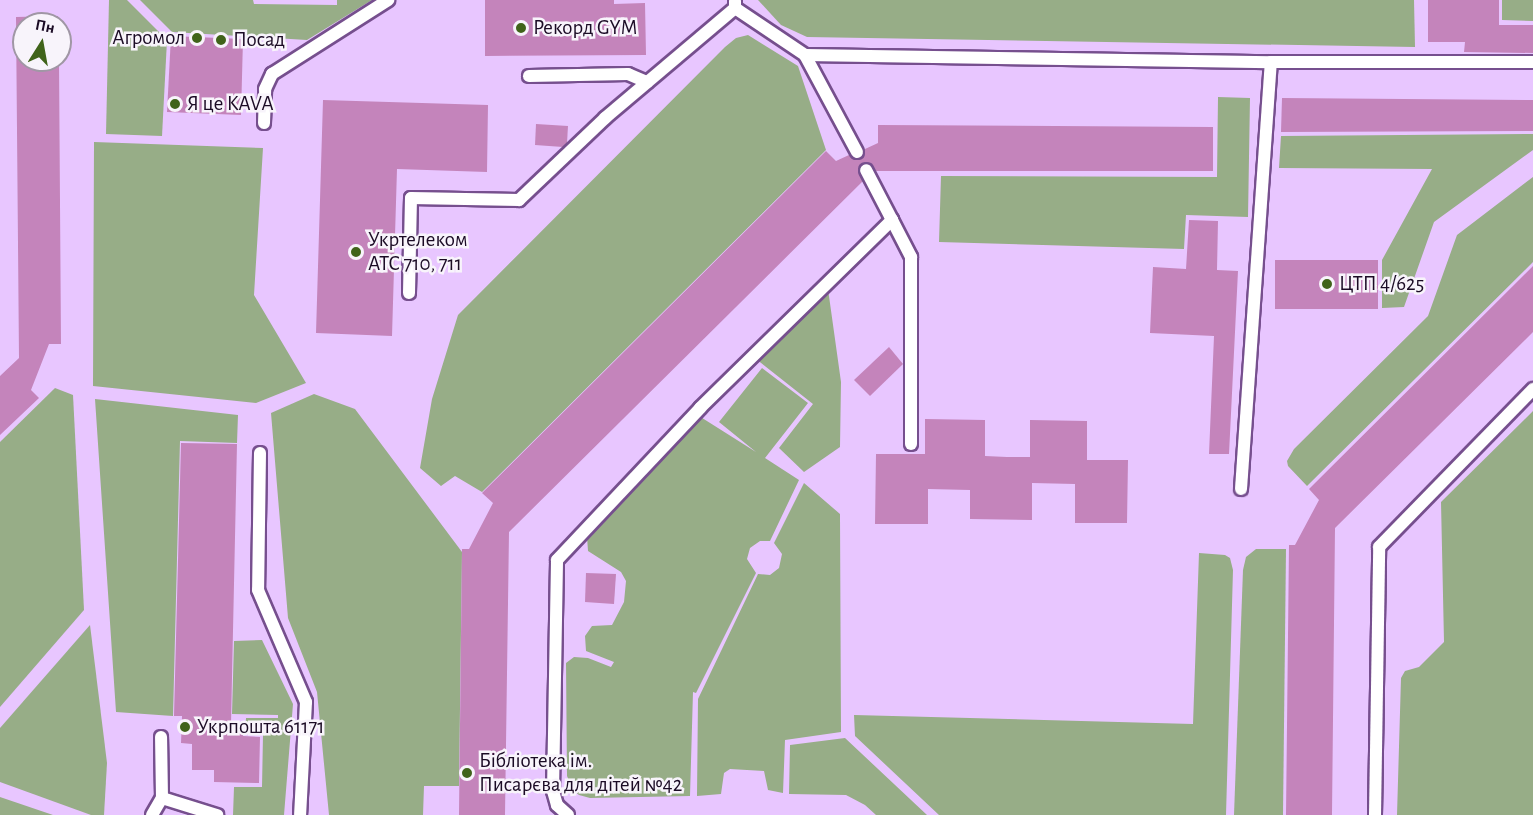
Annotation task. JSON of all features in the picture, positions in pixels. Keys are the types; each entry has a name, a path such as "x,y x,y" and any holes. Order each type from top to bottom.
{"lane":[{"path":"264,123 265,89 272,74 388,0"},
{"path":"409,293 411,198 519,200 647,81 735,4 805,55 857,152"},
{"path":"805,55 1270,62 1533,62"},
{"path":"1241,489 1270,62"},
{"path":"529,76 628,74 647,81"},
{"path":"866,170 911,257 910,444"},
{"path":"568,815 557,805 553,791 556,560 700,408 892,220"},
{"path":"1375,815 1379,547 1533,389"},
{"path":"260,453 258,590 306,702 300,815"},
{"path":"152,815 162,798 161,737"},
{"path":"162,798 217,815"}],"green space":[{"path":"109,0 127,0 167,40 162,136 106,134"},
{"path":"140,0 253,0 254,4 337,5 337,0 372,0 307,40 172,32"},
{"path":"758,0 1414,0 1415,47 807,37 781,25"},
{"path":"1502,0 1533,0 1533,21 1502,20"},
{"path":"748,35 798,66 826,150 482,492 455,476 441,486 420,468 432,399 458,315 725,47 736,38"},
{"path":"1218,97 1250,98 1248,217 1186,215 1184,249 939,242 941,176 1217,177"},
{"path":"1533,134 1533,150 1434,222 1404,307 1382,308 1382,260 1432,169 1279,168 1281,136"},
{"path":"94,142 263,148 254,295 306,383 256,403 93,386"},
{"path":"1533,177 1533,262 1307,486 1288,466 1287,461 1294,449 1428,316 1457,235"},
{"path":"828,289 841,382 840,447 804,472 779,448 813,404 756,359"},
{"path":"762,368 808,403 765,458 799,480 770,541 760,541 750,548 747,559 756,573 696,693 693,692 690,796 590,798 579,795 573,790 567,776 566,663 574,657 588,658 611,667 614,662 586,651 585,636 592,626 612,625 624,602 626,581 621,572 588,551 587,537 699,416 756,452 719,422"},
{"path":"55,388 73,395 84,610 0,707 0,442"},
{"path":"314,394 355,409 462,552 459,786 424,786 423,815 329,815 317,692 288,618 271,413"},
{"path":"95,399 238,415 237,443 180,441 173,716 116,712"},
{"path":"1533,411 1533,815 1397,815 1401,678 1405,671 1419,667 1444,642 1441,502"},
{"path":"804,483 840,514 841,732 785,740 783,793 768,790 764,771 730,769 724,773 721,794 697,796 698,699 758,574 770,575 779,568 782,554 774,543"},
{"path":"1256,549 1286,549 1283,815 1234,815 1243,570 1246,557"},
{"path":"1199,553 1225,555 1230,558 1233,570 1226,815 939,815 855,736 854,715 1193,724"},
{"path":"90,625 107,763 104,815 91,815 0,782 0,728"},
{"path":"262,640 293,704 284,815 233,815 234,787 262,787 263,735 245,733 246,718 278,718 278,715 232,714 234,641"},
{"path":"845,738 927,815 876,815 865,805 846,795 789,794 790,745"},
{"path":"0,797 53,815 0,815"}],"building":[{"path":"485,0 614,0 614,4 645,3 646,55 485,56"},
{"path":"1428,0 1499,0 1499,25 1533,25 1533,53 1464,52 1465,42 1428,42"},
{"path":"171,36 243,39 241,115 167,112"},
{"path":"16,72 59,72 61,344 49,344 31,390 39,398 0,435 0,376 19,358"},
{"path":"1282,98 1533,100 1533,131 1281,132"},
{"name":"Укртелеком АТС 710, 711","path":"323,100 488,105 487,172 397,169 392,336 316,333"},
{"path":"536,124 568,126 567,143 563,147 535,145"},
{"path":"878,125 1213,127 1213,171 876,171 870,163 862,163 858,170 863,181 509,532 505,815 459,815 462,549 469,549 493,503 482,493 826,151 836,161 849,155 853,159 860,159 864,156 865,149 878,143"},
{"path":"1189,220 1218,221 1217,270 1238,271 1229,454 1209,454 1214,336 1150,333 1153,267 1186,269"},
{"name":"ЦТП 4/625","path":"1275,260 1378,260 1378,309 1275,309"},
{"path":"1533,266 1533,332 1335,528 1332,815 1286,815 1289,545 1295,545 1319,500 1309,489"},
{"path":"889,347 903,364 870,396 854,380"},
{"path":"925,419 985,420 985,456 1007,457 1030,457 1030,420 1087,421 1087,460 1128,460 1127,523 1075,523 1075,484 1032,483 1032,520 970,519 970,490 928,489 928,524 875,524 876,454 925,454"},
{"path":"181,443 237,444 231,724 243,724 243,736 260,737 259,783 214,782 214,770 192,770 192,744 181,743 182,716 174,716"},
{"path":"586,573 616,574 614,604 585,602"}],"place":[{"name":"Рекорд GYM","path":"521,28"},
{"name":"Агромол","path":"197,38"},
{"name":"Посад","path":"221,40"},
{"name":"Я це KAVA","path":"175,104"},
{"name":"Укртелеком АТС 710, 711","path":"356,252"},
{"name":"ЦТП 4/625","path":"1327,284"},
{"name":"Укрпошта 61171","path":"185,727"},
{"name":"Бібліотека ім. Писарєва для дітей №42","path":"467,773"}]}
